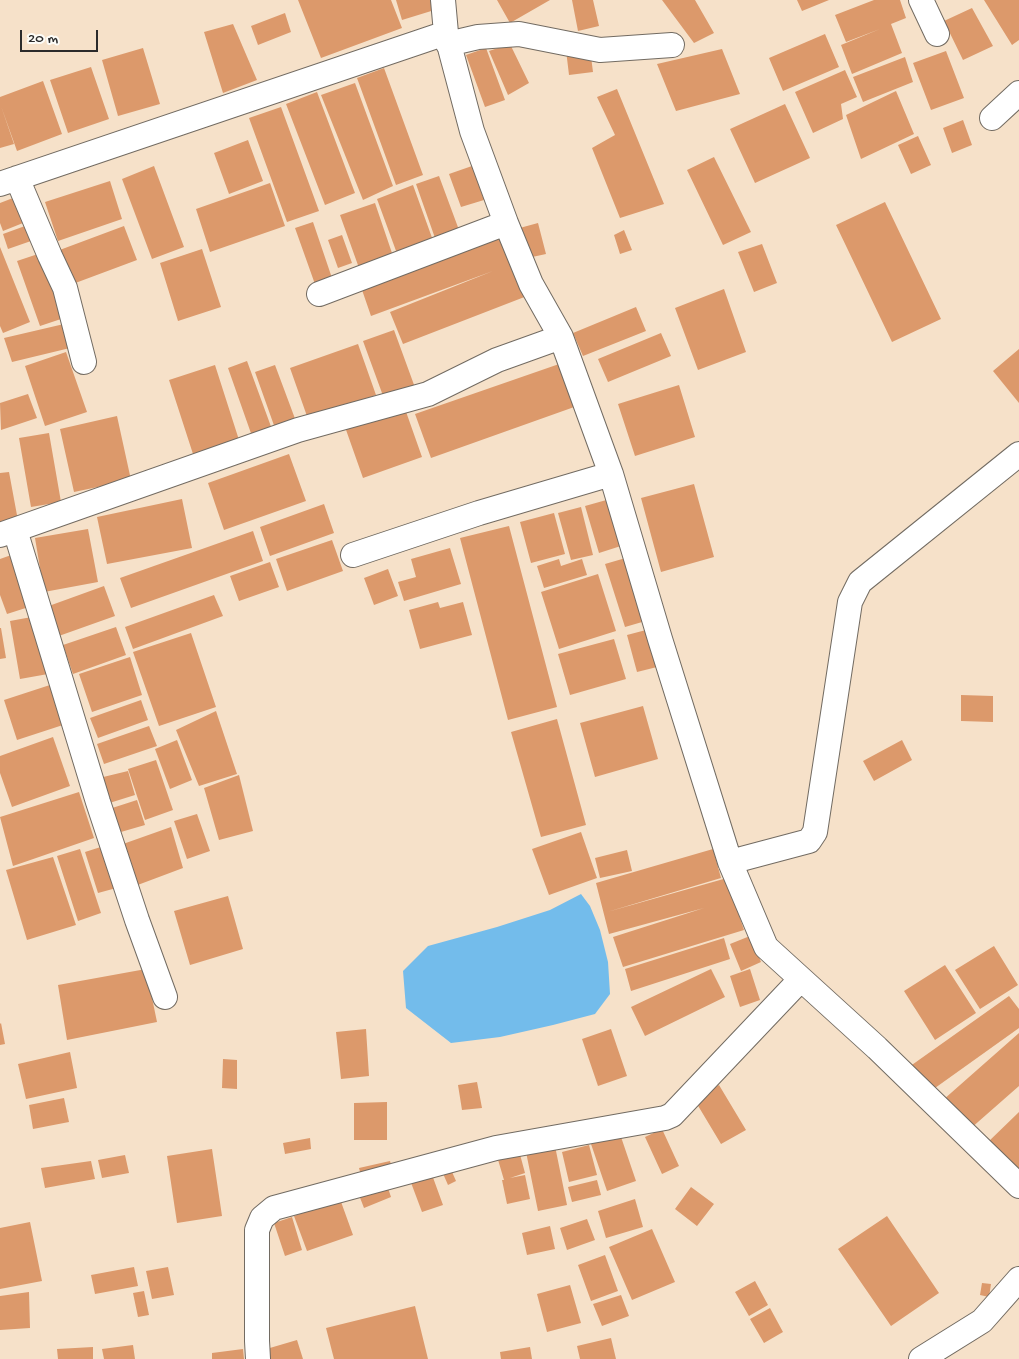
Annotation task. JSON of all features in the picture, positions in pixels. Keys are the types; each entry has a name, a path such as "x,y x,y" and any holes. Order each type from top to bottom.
{"street":[{"path":"443,0 447,38 472,131 506,224 531,284 561,337 611,474 730,862 766,947 877,1048 1019,1186"},
{"path":"921,0 936,34"},
{"path":"84,362 65,288 50,256 9,181 447,38 519,34 600,50 672,45"},
{"path":"992,118 1019,93"},
{"path":"319,294 506,224"},
{"path":"165,997 137,920 7,532 298,430 428,394 497,360 561,337"},
{"path":"730,862 809,842 815,832 850,602 860,582 1019,454"},
{"path":"353,555 479,513 611,474"},
{"path":"258,1359 256,1341 256,1230 262,1218 274,1208 496,1148 665,1118 672,1115 801,979"},
{"path":"921,1359 982,1320 1019,1278"}],"water":[{"path":"581,894 590,906 600,930 608,962 610,994 595,1014 500,1037 451,1043 406,1008 403,971 428,946 550,910"}],"building":[{"path":"298,0 391,0 402,28 321,58"},
{"path":"396,0 439,0 441,8 402,20"},
{"path":"497,0 550,0 510,23"},
{"path":"572,0 593,0 599,26 578,31"},
{"path":"662,0 695,0 714,33 694,43"},
{"path":"797,0 829,0 802,11"},
{"path":"874,0 900,0 906,18 891,24 902,53 852,74 841,45 880,29 846,42 835,15"},
{"path":"984,0 1019,0 1019,40 1012,45"},
{"path":"972,8 993,46 963,60 944,21"},
{"path":"285,13 291,32 258,45 251,26"},
{"path":"233,24 257,80 223,93 204,32"},
{"path":"825,34 839,67 783,91 769,58"},
{"path":"510,44 529,83 508,95 489,51"},
{"path":"143,48 160,104 118,116 102,60"},
{"path":"486,48 505,100 485,107 466,55"},
{"path":"590,49 593,72 569,75 566,50"},
{"path":"722,49 740,94 676,111 657,64"},
{"path":"946,51 964,98 931,110 913,63"},
{"path":"905,57 913,82 863,102 853,77"},
{"path":"91,67 109,119 68,133 50,80"},
{"path":"384,68 423,175 396,185 357,78"},
{"path":"845,70 857,97 841,104 843,119 813,133 795,92"},
{"path":"43,81 62,134 17,151 1,106 14,144 0,148 0,97"},
{"path":"355,83 393,186 363,200 321,95"},
{"path":"617,89 664,204 620,218 592,148 615,135 597,97"},
{"path":"896,91 914,134 861,159 846,115"},
{"path":"317,92 355,193 325,205 286,104"},
{"path":"785,104 810,158 755,183 730,129"},
{"path":"281,107 319,211 287,222 249,118"},
{"path":"963,120 972,145 952,153 943,128"},
{"path":"918,136 931,165 911,174 898,145"},
{"path":"248,140 263,181 229,194 214,153"},
{"path":"714,157 751,232 723,245 687,170"},
{"path":"154,166 184,247 152,259 122,179"},
{"path":"472,166 484,200 461,207 449,174"},
{"path":"439,176 459,230 435,238 416,184"},
{"path":"110,181 122,219 58,241 45,202"},
{"path":"270,183 285,226 210,252 196,209"},
{"path":"413,185 435,246 399,259 377,199"},
{"path":"13,198 23,223 3,231 0,223 0,203"},
{"path":"885,202 941,319 892,342 836,225"},
{"path":"375,203 393,256 359,268 340,215"},
{"path":"313,222 333,281 316,287 295,228"},
{"path":"538,223 546,254 523,259 516,229"},
{"path":"25,226 31,241 8,249 3,234"},
{"path":"124,226 137,260 70,285 57,251"},
{"path":"624,230 632,250 620,254 614,235"},
{"path":"342,235 352,263 338,268 328,240"},
{"path":"503,235 527,296 403,344 390,312 493,271 371,316 361,287"},
{"path":"762,244 777,283 754,292 738,252"},
{"path":"0,247 30,322 3,333 0,326"},
{"path":"202,249 221,307 178,321 160,263"},
{"path":"41,253 64,318 40,326 17,261"},
{"path":"724,289 746,352 698,370 675,308"},
{"path":"636,307 646,331 583,356 573,333"},
{"path":"64,324 70,348 12,362 4,338"},
{"path":"394,330 417,393 386,404 363,341"},
{"path":"661,333 671,356 608,382 598,359"},
{"path":"358,344 376,395 308,419 290,368"},
{"path":"1019,349 1019,403 993,371"},
{"path":"66,352 87,412 45,426 25,366"},
{"path":"247,361 273,432 253,439 228,368"},
{"path":"562,363 577,406 431,458 415,414"},
{"path":"215,365 239,440 193,454 169,380"},
{"path":"275,365 297,424 276,431 255,372"},
{"path":"679,385 695,437 635,456 618,404"},
{"path":"28,394 37,418 1,430 0,403"},
{"path":"404,406 422,457 363,478 345,427"},
{"path":"117,416 131,480 74,492 60,429"},
{"path":"49,433 61,502 31,507 19,438"},
{"path":"289,454 306,501 224,530 208,483"},
{"path":"9,472 19,526 0,529 0,473"},
{"path":"694,484 714,557 661,572 641,498"},
{"path":"182,499 192,548 107,564 97,517"},
{"path":"610,499 624,545 599,553 585,506"},
{"path":"324,504 334,533 270,556 260,527"},
{"path":"581,507 593,555 571,560 558,513"},
{"path":"554,513 565,554 531,563 520,522"},
{"path":"509,526 557,707 508,720 460,538"},
{"path":"88,529 98,582 44,592 35,538"},
{"path":"253,531 263,561 131,608 120,578"},
{"path":"332,540 343,571 287,591 276,559"},
{"path":"450,548 461,584 404,601 398,582 416,577 411,559"},
{"path":"17,553 35,605 7,614 0,595 0,559"},
{"path":"629,557 649,620 625,627 605,564"},
{"path":"559,559 561,566 582,559 587,575 544,588 537,566"},
{"path":"270,562 279,587 239,601 230,576"},
{"path":"388,569 398,596 374,605 364,578"},
{"path":"598,574 616,631 559,649 541,592"},
{"path":"104,586 115,616 56,637 46,607"},
{"path":"214,595 223,616 133,649 125,627"},
{"path":"438,602 440,608 463,602 472,635 420,649 409,610"},
{"path":"37,616 48,674 20,679 10,621"},
{"path":"116,627 126,655 73,674 63,645"},
{"path":"0,628 6,658 0,659"},
{"path":"646,630 657,667 637,672 627,635"},
{"path":"191,633 216,707 159,726 133,652"},
{"path":"614,639 626,679 570,695 558,654"},
{"path":"130,657 142,695 92,712 79,674"},
{"path":"53,684 66,724 17,740 4,700"},
{"path":"961,695 993,696 993,722 961,721"},
{"path":"141,700 148,720 98,738 90,718"},
{"path":"643,706 658,759 595,777 580,723"},
{"path":"216,711 237,774 199,786 176,730"},
{"path":"557,719 586,825 541,837 511,732"},
{"path":"149,726 157,746 104,764 97,744"},
{"path":"53,737 70,786 12,807 0,773 0,756"},
{"path":"177,740 192,780 170,789 155,749"},
{"path":"902,740 912,760 874,781 863,761"},
{"path":"156,760 173,810 145,820 128,769"},
{"path":"128,771 135,795 103,805 95,779"},
{"path":"239,775 253,831 219,840 204,788"},
{"path":"79,792 94,838 13,866 0,817"},
{"path":"137,800 145,825 114,834 106,810"},
{"path":"197,814 210,851 187,859 174,821"},
{"path":"171,827 183,868 135,886 123,844"},
{"path":"581,832 597,878 549,895 532,849"},
{"path":"107,845 120,887 98,893 85,852"},
{"path":"80,849 101,913 78,921 57,856"},
{"path":"713,849 721,878 607,912 727,878 744,930 623,967 613,937 704,908 609,934 596,883"},
{"path":"627,850 632,871 600,878 595,858"},
{"path":"53,857 76,925 27,940 6,870"},
{"path":"228,896 243,949 190,965 174,911"},
{"path":"750,936 761,962 741,971 730,944"},
{"path":"724,938 730,959 631,991 625,969"},
{"path":"994,946 1018,985 980,1009 955,970"},
{"path":"945,965 976,1013 935,1040 904,991"},
{"path":"146,969 157,1022 67,1040 58,985"},
{"path":"711,969 725,997 645,1036 631,1007"},
{"path":"750,969 760,1000 740,1007 730,976"},
{"path":"1009,996 1019,1009 1019,1028 928,1093 909,1067"},
{"path":"0,1024 5,1044 0,1045"},
{"path":"366,1029 369,1076 341,1079 336,1032"},
{"path":"611,1029 627,1076 598,1086 582,1039"},
{"path":"1019,1033 1019,1086 970,1129 943,1100"},
{"path":"70,1052 77,1088 26,1099 18,1064"},
{"path":"223,1059 237,1060 237,1089 222,1088"},
{"path":"477,1082 482,1108 462,1110 458,1085"},
{"path":"719,1085 746,1130 721,1144 694,1099"},
{"path":"64,1098 69,1122 33,1129 29,1105"},
{"path":"387,1102 387,1140 354,1140 354,1103"},
{"path":"1019,1112 1019,1175 986,1144"},
{"path":"662,1129 679,1166 662,1174 645,1137"},
{"path":"620,1134 636,1181 607,1191 591,1144"},
{"path":"310,1138 311,1149 285,1154 283,1143"},
{"path":"589,1145 597,1175 569,1182 562,1152"},
{"path":"555,1146 567,1205 538,1211 526,1152"},
{"path":"518,1147 525,1173 510,1178 525,1175 530,1199 507,1204 502,1180 504,1180 496,1153"},
{"path":"212,1149 222,1216 177,1223 167,1156"},
{"path":"125,1155 129,1173 102,1178 98,1160"},
{"path":"91,1161 95,1179 45,1188 41,1168"},
{"path":"390,1161 393,1171 362,1179 359,1168"},
{"path":"449,1165 456,1181 448,1185 441,1169"},
{"path":"431,1172 443,1205 422,1212 410,1180"},
{"path":"597,1180 601,1195 572,1202 568,1187"},
{"path":"387,1185 391,1197 364,1208 359,1195"},
{"path":"691,1187 714,1204 697,1226 675,1209"},
{"path":"340,1199 353,1235 307,1251 294,1216"},
{"path":"635,1199 643,1227 606,1238 598,1211"},
{"path":"887,1216 939,1293 891,1326 838,1249"},
{"path":"292,1217 302,1250 285,1256 274,1223"},
{"path":"587,1219 595,1240 567,1250 560,1228"},
{"path":"30,1222 42,1281 0,1289 0,1228"},
{"path":"550,1226 555,1249 527,1255 522,1233"},
{"path":"652,1229 675,1282 632,1300 609,1247"},
{"path":"605,1255 618,1291 591,1301 578,1265"},
{"path":"134,1267 138,1286 95,1294 91,1275"},
{"path":"168,1267 174,1295 152,1299 146,1271"},
{"path":"755,1281 768,1305 749,1316 735,1292"},
{"path":"982,1283 991,1284 989,1297 980,1295"},
{"path":"570,1285 581,1323 547,1332 537,1294"},
{"path":"144,1291 149,1315 138,1317 133,1293"},
{"path":"29,1292 30,1328 0,1330 0,1296"},
{"path":"621,1295 629,1316 602,1326 593,1304"},
{"path":"415,1306 428,1359 334,1359 326,1328"},
{"path":"770,1308 783,1332 764,1343 750,1319"},
{"path":"611,1338 616,1359 580,1359 577,1346"},
{"path":"297,1340 303,1359 266,1359 263,1350"},
{"path":"133,1345 135,1359 104,1359 102,1349"},
{"path":"93,1347 93,1359 58,1359 57,1349"},
{"path":"530,1347 532,1359 501,1359 500,1352"},
{"path":"243,1349 244,1359 212,1359 212,1353"}]}
